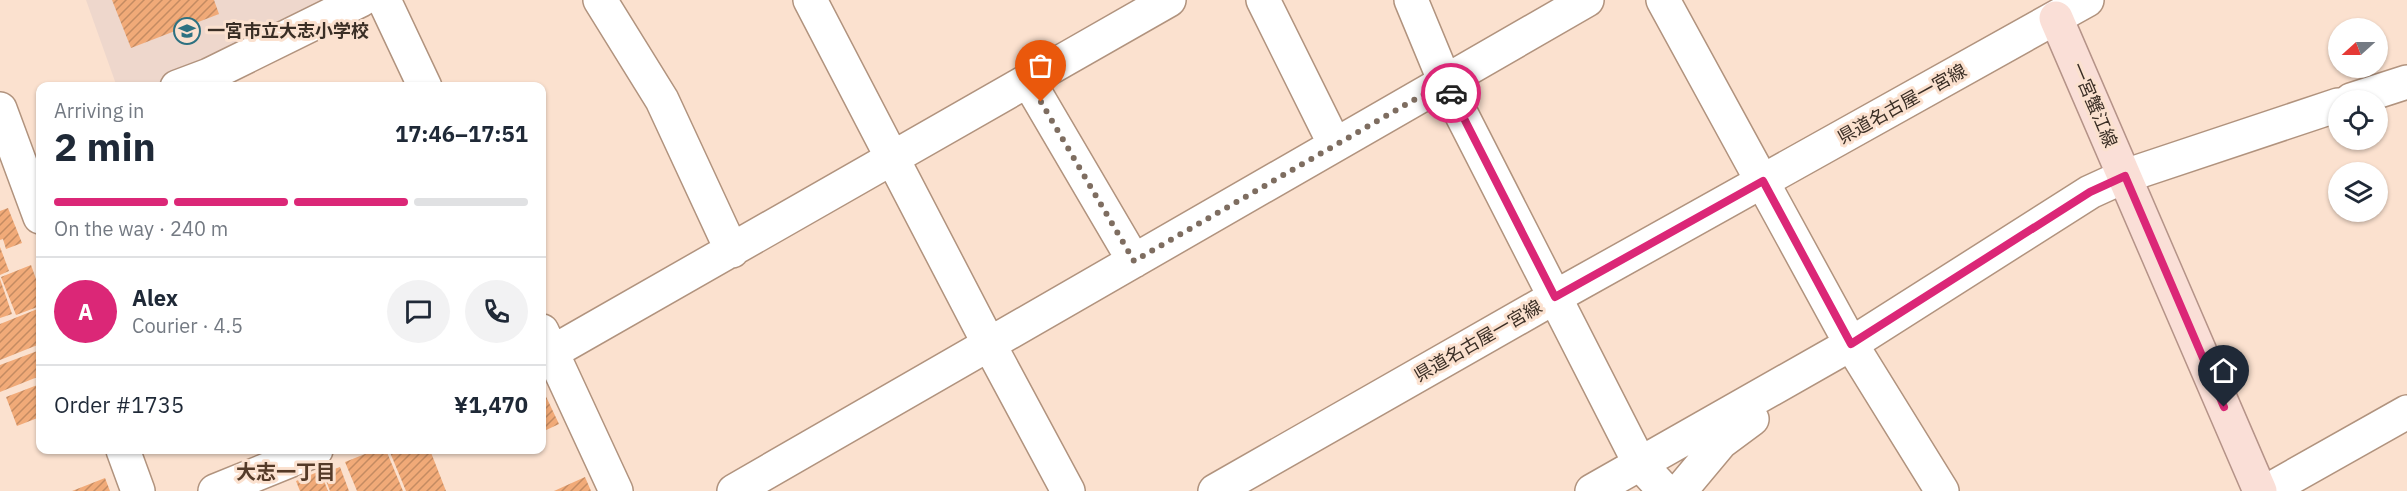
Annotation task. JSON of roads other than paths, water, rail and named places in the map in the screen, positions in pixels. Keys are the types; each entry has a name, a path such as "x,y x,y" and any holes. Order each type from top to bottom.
{"main road":[{"name":"一宮蟹江線","path":"2056,18 2260,491"}],"street":[{"path":"190,82 362,0"},
{"path":"384,0 423,82"},
{"path":"600,0 662,100 732,251"},
{"path":"810,0 1068,491"},
{"path":"546,347 732,251 1169,0"},
{"path":"1263,0 1335,145"},
{"path":"1411,0 1445,82 1640,464 1665,491"},
{"path":"734,491 1587,0"},
{"path":"1663,0 1851,344 1942,491"},
{"name":"県道名古屋一宮線","path":"1215,491 1555,297 2087,0"},
{"path":"1029,82 1134,261"},
{"path":"2382,90 2407,82"},
{"path":"1592,491 1851,344 2090,192 2125,176 2328,108"},
{"path":"0,109 19,148 36,204"},
{"path":"1680,491 1721,442 1851,344"},
{"path":"546,350 616,491"},
{"path":"2267,491 2407,412"},
{"path":"124,454 138,491"},
{"path":"215,491 306,454"}],"place":[{"name":"一宮市立大志小学校","path":"187,31"}],"district":[{"name":"大志一丁目","path":"286,472"}]}
